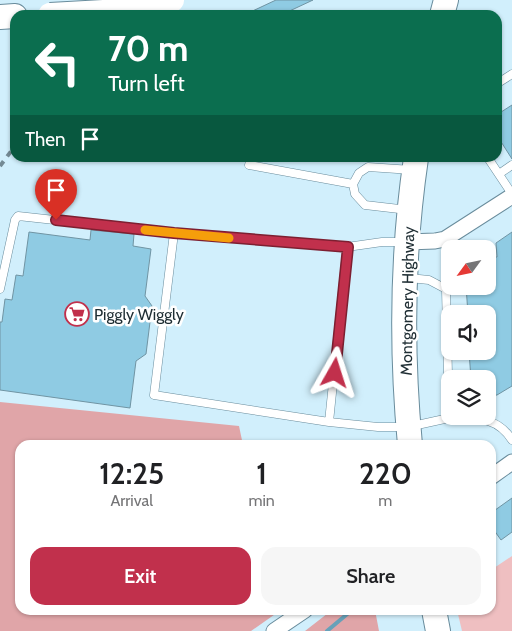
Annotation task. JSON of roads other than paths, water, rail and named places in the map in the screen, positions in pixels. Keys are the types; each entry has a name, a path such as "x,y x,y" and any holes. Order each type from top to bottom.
{"main road":[{"path":"130,10 172,0"},
{"name":"Montgomery Highway","path":"409,436 404,366 405,278 415,164"},
{"path":"435,615 438,631"}],"street":[{"path":"407,242 445,239 512,195"},
{"path":"496,473 512,462"},
{"path":"274,631 298,615"}],"lane":[{"path":"491,162 512,195"},
{"path":"410,210 366,205 355,194 353,184 358,173 368,167 415,164"},
{"path":"249,165 353,184"},
{"path":"499,174 512,165"},
{"path":"0,289 14,220 18,216 174,233 348,247 382,242 407,242"},
{"path":"174,233 154,394 329,422 378,427 409,436 441,422"},
{"path":"329,422 348,247"},
{"path":"405,278 429,280 446,289 448,370"},
{"path":"496,424 506,430 512,440"}],"waterway":[{"path":"327,631 346,615"}],"railway":[{"path":"120,10 127,0"},
{"path":"0,166 10,153"}],"place":[{"name":"Piggly Wiggly","path":"77,314"}]}
